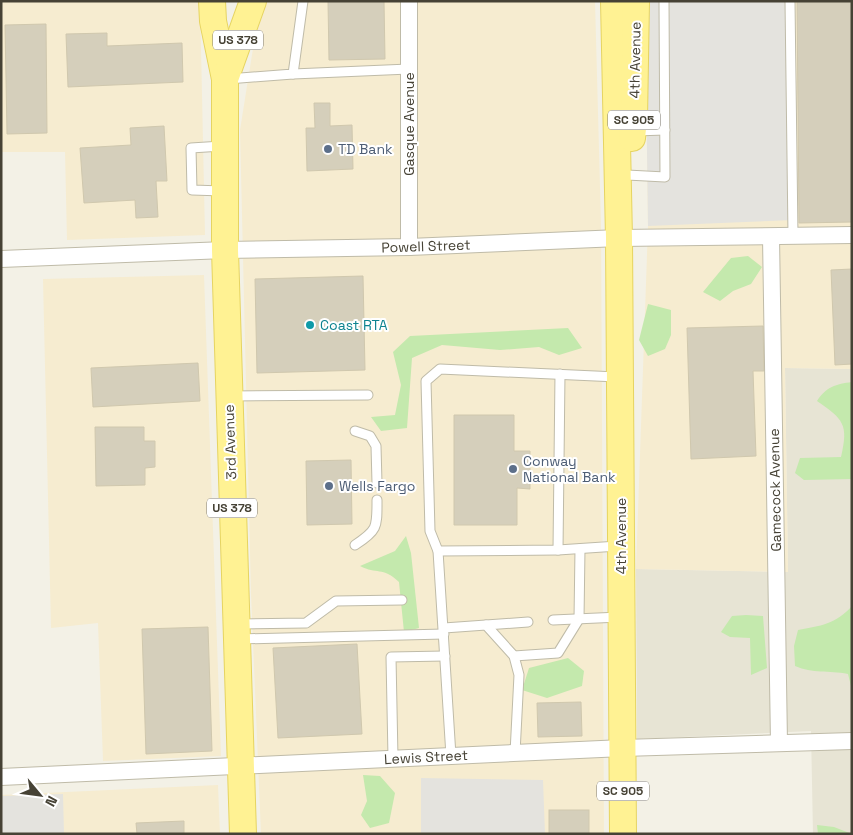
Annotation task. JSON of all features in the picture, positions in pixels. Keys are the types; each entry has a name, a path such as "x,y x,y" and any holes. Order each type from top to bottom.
{"main road":[{"name":"3rd Avenue","path":"212,1 213,22 225,79 225,250 242,834"},
{"name":"US 378","path":"225,79 232,14 236,1"},
{"name":"3rd Avenue","path":"225,79 252,1"},
{"name":"4th Avenue","path":"614,1 619,238 623,834"},
{"name":"4th Avenue","path":"619,238 632,132 636,1"}],"street":[{"name":"Gasque Avenue","path":"409,1 409,247"},
{"name":"Powell Street","path":"1,259 225,250 409,247 619,238 852,235"},
{"name":"Gamecock Avenue","path":"771,237 779,743"},
{"name":"Lewis Street","path":"1,777 623,748 852,741"}],"lane":[{"path":"293,74 303,1"},
{"path":"627,175 665,177 664,1"},
{"path":"790,1 793,236"},
{"path":"225,79 409,69"},
{"path":"632,132 665,130"},
{"path":"225,146 191,148 192,190 225,191"},
{"path":"451,756 438,551 430,531 426,381 440,369 620,377"},
{"path":"558,550 560,374"},
{"path":"229,396 368,395"},
{"path":"355,430 370,436 376,446 377,483"},
{"path":"355,545 372,533 377,525 377,500"},
{"path":"438,551 558,550 621,546"},
{"path":"514,656 558,653 579,619 580,549"},
{"path":"236,632 306,623 336,601 402,600"},
{"path":"553,620 622,616"},
{"path":"236,632 444,631 528,622"},
{"path":"486,625 514,656 519,675 515,753"},
{"path":"393,758 390,657 445,656"}],"shaded area":[{"path":"1,1 200,1 205,235 67,240 65,152 1,152"},
{"path":"265,1 595,1 601,225 604,834 261,834 251,594 240,130 255,36"},
{"path":"645,1 852,1 852,369 785,368 788,572 636,569 648,226"},
{"path":"645,1 789,1 794,220 648,226"},
{"path":"204,275 221,756 103,761 98,623 51,628 43,279"},
{"path":"785,368 852,369 852,834 813,834 811,731 637,739 636,569 788,572"},
{"path":"421,778 543,780 545,834 421,834"},
{"path":"218,785 220,834 1,834 1,795"},
{"path":"63,794 64,834 1,834 1,796"}],"green space":[{"path":"748,256 762,267 751,284 733,291 720,301 703,292 731,258"},
{"path":"648,304 671,310 671,335 665,349 648,356 639,340"},
{"path":"568,328 582,348 559,355 539,347 500,350 442,345 412,358 407,428 381,431 371,417 395,415 401,385 393,352 410,336"},
{"path":"852,382 852,479 804,480 795,473 800,458 841,457 844,437 842,423 833,413 817,401 824,392 832,387"},
{"path":"406,536 411,553 419,628 404,632 399,582 384,572 360,566 395,551"},
{"path":"852,606 852,690 848,674 814,671 795,666 794,646 798,630 834,620"},
{"path":"732,616 763,616 767,668 751,675 750,638 730,637 721,632"},
{"path":"568,658 584,671 582,686 547,698 522,690 529,668"},
{"path":"363,775 380,776 395,793 389,823 370,828 361,815 367,801"},
{"path":"817,825 834,827 852,834 818,834"}],"building":[{"path":"328,1 384,1 385,59 329,60"},
{"path":"797,1 852,1 852,222 799,223"},
{"path":"46,24 47,133 7,134 5,25"},
{"path":"107,33 107,46 182,43 183,82 68,87 66,34"},
{"path":"314,103 330,103 330,126 352,125 353,169 307,171 306,128 315,128"},
{"path":"164,126 167,181 156,181 158,217 136,218 135,200 84,203 80,148 131,145 130,128"},
{"path":"852,269 852,364 835,365 831,270"},
{"name":"Coast RTA","path":"363,276 365,370 257,373 255,279"},
{"path":"763,326 764,371 753,371 756,456 691,459 687,328"},
{"path":"198,363 200,401 93,407 91,368"},
{"path":"454,415 514,415 514,451 530,451 530,489 517,488 517,525 454,525"},
{"path":"95,427 144,427 144,441 155,441 155,467 145,468 145,485 96,486"},
{"path":"351,460 352,524 307,525 306,461"},
{"path":"208,627 212,751 146,754 142,629"},
{"path":"357,644 362,734 278,738 273,648"},
{"path":"581,702 582,736 538,737 537,703"},
{"path":"549,810 589,810 589,834 549,834"},
{"path":"184,821 184,834 137,834 136,823"}],"place":[{"name":"TD Bank","path":"328,149"},
{"name":"Coast RTA","path":"310,325"},
{"name":"Conway National Bank","path":"513,469"},
{"name":"Wells Fargo","path":"329,486"}]}
